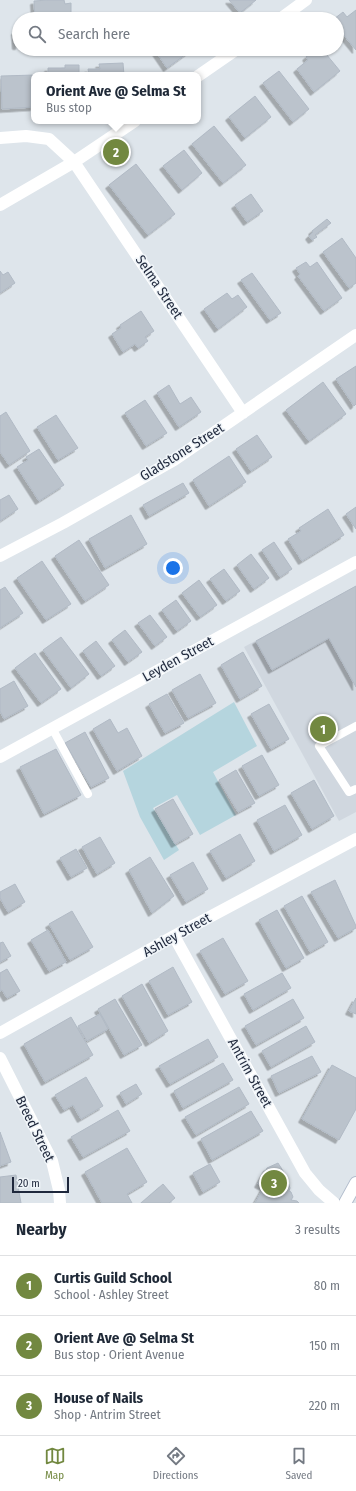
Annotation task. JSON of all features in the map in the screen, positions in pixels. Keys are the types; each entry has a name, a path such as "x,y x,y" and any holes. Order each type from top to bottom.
{"street":[{"path":"290,12 306,0"},
{"path":"201,74 227,56"},
{"path":"0,205 74,162 131,124"},
{"name":"Selma Street","path":"0,138 26,136 49,139 74,162 243,413"},
{"name":"Gladstone Street","path":"0,556 174,460 356,335"},
{"name":"Leyden Street","path":"0,757 356,562"},
{"name":"Ashley Street","path":"0,1033 174,936 356,839"},
{"name":"Antrim Street","path":"174,936 305,1173 319,1190 334,1203"},
{"name":"Breed Street","path":"0,1058 52,1161 60,1190 60,1203"},
{"path":"345,1203 356,1183"}],"lane":[{"path":"356,726 319,746 349,792 356,789"},
{"path":"52,728 88,794"}],"shaded area":[{"path":"356,586 356,812 339,821 244,647"},
{"path":"234,702 257,746 213,772 236,815 200,835 177,795 153,808 179,850 164,860 140,817 123,771"}],"building":[{"path":"64,0 65,4 71,3 71,12 35,12 34,1"},
{"path":"229,0 256,0 241,12 239,12"},
{"path":"356,10 356,50 344,35 344,13 347,17"},
{"path":"159,56 183,56 167,68"},
{"path":"328,56 340,71 314,92 297,69 308,60 306,57"},
{"path":"123,63 124,72 88,72 88,69 100,69 99,64"},
{"path":"65,65 79,65 79,72 48,72 48,68 65,68"},
{"path":"279,71 309,109 293,122 263,83"},
{"path":"31,75 31,107 2,109 1,76"},
{"path":"255,96 271,117 245,138 229,117"},
{"path":"214,126 246,165 223,183 192,144"},
{"path":"184,150 202,173 182,190 163,166"},
{"path":"136,164 175,214 148,235 109,185"},
{"path":"251,194 263,211 247,222 235,205"},
{"path":"327,219 331,223 315,235 317,237 312,240 309,236 313,232 312,231"},
{"path":"342,238 356,258 356,283 349,288 323,252"},
{"path":"306,262 310,267 317,262 342,298 324,311 298,276 300,274 296,268"},
{"path":"0,271 3,275 8,272 15,283 0,293"},
{"path":"252,273 281,313 270,320 241,280"},
{"path":"227,293 232,299 238,295 247,307 218,329 204,309"},
{"path":"141,311 154,331 145,337 148,341 138,348 135,344 123,352 112,334 121,328 120,325"},
{"path":"356,366 356,404 354,406 336,379"},
{"path":"323,382 346,414 309,441 286,410"},
{"path":"169,385 180,404 191,397 201,412 179,427 157,393"},
{"path":"145,400 167,433 146,446 125,413"},
{"path":"6,412 30,451 9,465 0,452 0,416"},
{"path":"56,415 78,448 58,460 37,427"},
{"path":"257,435 272,457 251,471 236,449"},
{"path":"39,449 64,485 39,501 17,467 28,460 26,457"},
{"path":"229,456 246,482 209,506 193,480"},
{"path":"183,483 189,493 149,516 143,505"},
{"path":"9,495 18,509 0,521 0,500"},
{"path":"356,507 356,529 346,514"},
{"path":"328,509 344,535 302,561 288,539 301,531 299,528"},
{"path":"131,515 147,544 105,568 89,539"},
{"path":"79,540 109,585 85,601 55,556"},
{"path":"274,542 292,569 280,577 262,550"},
{"path":"251,554 269,578 254,589 237,565"},
{"path":"42,561 71,604 46,620 17,578"},
{"path":"224,569 240,591 226,601 210,579"},
{"path":"199,580 217,605 200,617 182,593"},
{"path":"356,586 356,687 329,638 272,670 256,641"},
{"path":"5,587 23,613 0,628 0,590"},
{"path":"176,600 191,621 177,631 162,610"},
{"path":"150,615 167,637 155,646 138,623"},
{"path":"125,630 142,652 128,662 112,640"},
{"path":"61,637 89,674 71,688 43,650"},
{"path":"96,641 115,666 101,676 83,651"},
{"path":"243,652 262,686 240,699 221,665"},
{"path":"35,653 61,689 41,703 15,668"},
{"path":"200,674 216,703 188,718 172,690"},
{"path":"14,681 28,706 4,719 0,711 0,689"},
{"path":"167,694 184,723 165,733 149,704"},
{"path":"269,704 289,739 271,749 251,714"},
{"path":"110,719 118,733 127,728 142,756 117,771 93,729"},
{"path":"85,732 109,778 91,787 65,743"},
{"path":"56,749 81,795 44,814 20,767"},
{"path":"262,755 279,785 259,796 242,766"},
{"path":"236,770 255,803 238,812 219,780"},
{"path":"314,780 334,816 312,829 291,793"},
{"path":"173,799 193,834 175,844 155,809"},
{"path":"285,805 302,835 274,851 257,820"},
{"path":"240,834 255,861 226,878 210,851"},
{"path":"100,837 115,863 97,874 82,847"},
{"path":"76,849 87,868 71,877 60,858"},
{"path":"150,857 174,896 152,913 129,870"},
{"path":"193,862 208,889 186,902 170,875"},
{"path":"335,880 356,926 356,928 338,938 311,892"},
{"path":"15,884 25,902 8,912 0,898 0,892"},
{"path":"302,896 328,942 310,952 284,906"},
{"path":"277,910 304,958 286,968 259,920"},
{"path":"72,911 93,947 70,960 49,924"},
{"path":"48,930 66,962 49,971 31,940"},
{"path":"223,938 248,981 225,994 200,951"},
{"path":"3,942 11,956 0,962 0,943"},
{"path":"173,967 192,1002 168,1015 149,981"},
{"path":"7,969 20,991 7,998 2,990 0,991 0,973"},
{"path":"282,973 291,988 253,1010 244,994"},
{"path":"142,984 168,1031 149,1043 122,996"},
{"path":"356,998 356,1014 349,1011"},
{"path":"115,999 142,1045 124,1055 98,1009"},
{"path":"293,999 304,1018 256,1045 245,1026"},
{"path":"100,1014 108,1029 87,1041 78,1026"},
{"path":"71,1017 93,1055 45,1082 24,1044"},
{"path":"306,1026 315,1042 271,1067 262,1051"},
{"path":"208,1039 218,1057 170,1084 159,1066"},
{"path":"312,1056 321,1072 279,1093 271,1076"},
{"path":"223,1063 233,1080 183,1108 174,1091"},
{"path":"332,1065 356,1078 356,1109 339,1140 302,1119"},
{"path":"86,1077 103,1106 81,1119 73,1105 64,1110 55,1095"},
{"path":"136,1084 142,1094 126,1104 120,1093"},
{"path":"239,1087 249,1104 196,1135 185,1117"},
{"path":"118,1110 130,1131 83,1157 71,1137"},
{"path":"251,1111 263,1131 212,1160 201,1139"},
{"path":"0,1132 11,1162 0,1166"},
{"path":"127,1148 147,1182 127,1194 132,1203 102,1203 85,1172"},
{"path":"278,1163 285,1174 282,1179 288,1182 290,1188 289,1191 293,1197 291,1200 299,1203 255,1203 264,1187 258,1184 267,1168"},
{"path":"210,1164 220,1182 203,1192 193,1173"},
{"path":"16,1175 21,1203 0,1203 0,1177"},
{"path":"163,1184 175,1198 169,1203 141,1203"}],"place":[{"name":"Orient Ave @ Selma St","path":"116,152"},
{"name":"Curtis Guild School","path":"323,729"},
{"name":"House of Nails","path":"274,1183"}]}
